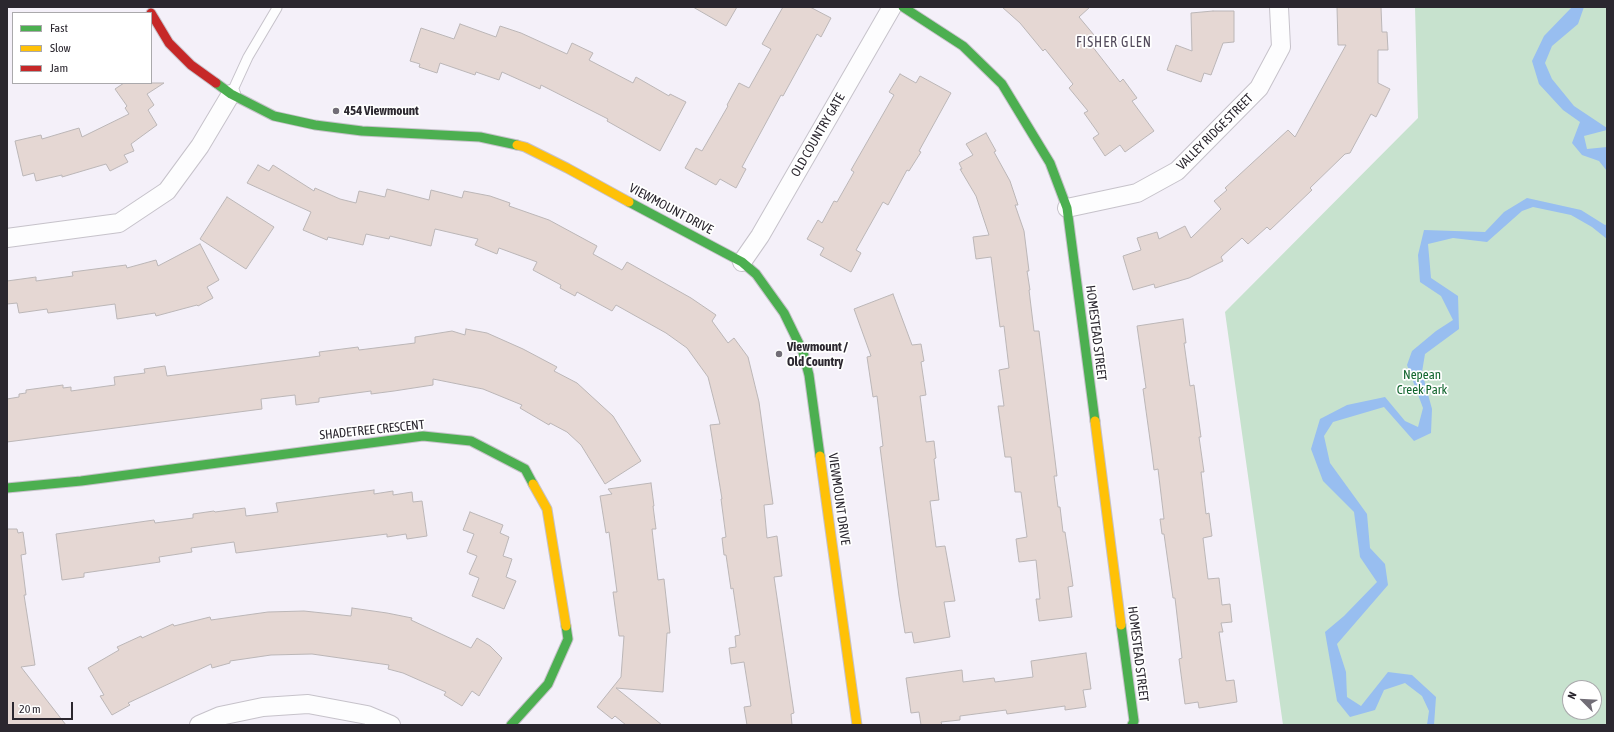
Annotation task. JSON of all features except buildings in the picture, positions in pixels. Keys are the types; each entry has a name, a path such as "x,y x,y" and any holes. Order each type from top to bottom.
{"street":[{"name":"OLD COUNTRY GATE","path":"742,262 760,236 892,7"},
{"name":"HOMESTEAD STREET","path":"903,7 963,46 1002,84 1050,163 1067,208 1134,720 1132,725"},
{"name":"VALLEY RIDGE STREET","path":"1067,208 1137,193 1177,171 1259,88 1280,47 1279,7"},
{"name":"VIEWMOUNT DRIVE","path":"152,15 169,43 191,65 231,94 274,116 315,125 362,131 480,137 525,147 742,262 756,274 784,313 803,352 809,375 857,725"},
{"path":"7,238 119,223 167,191 200,146 231,94"},
{"name":"SHADETREE CRESCENT","path":"7,488 81,480 423,436 471,441 525,469 547,509 568,639 548,684 510,725"},
{"path":"199,725 220,716 263,707 308,704 367,715 391,725"}],"lane":[{"path":"231,94 248,57 277,8"}],"green space":[{"name":"Nepean Creek Park","path":"1415,7 1607,7 1607,725 1283,725 1225,312 1418,118"}],"water":[{"path":"1572,7 1584,7 1578,24 1552,46 1545,63 1552,79 1574,106 1607,128 1607,130 1584,136 1587,149 1607,147 1607,171 1599,161 1582,155 1572,143 1580,122 1563,110 1539,84 1532,61 1544,36"},
{"path":"1527,198 1581,210 1605,225 1607,224 1607,239 1592,227 1571,215 1533,207 1522,211 1487,242 1453,238 1428,244 1431,278 1458,296 1459,329 1425,354 1422,372 1432,409 1431,433 1414,441 1384,407 1333,422 1324,436 1330,463 1367,514 1370,548 1385,564 1388,585 1337,644 1346,672 1347,697 1361,706 1388,672 1412,675 1436,697 1434,725 1427,725 1429,711 1422,696 1405,683 1384,690 1375,710 1350,717 1337,701 1325,632 1344,616 1377,582 1360,557 1354,512 1323,481 1311,449 1320,419 1347,405 1385,397 1405,421 1418,427 1423,408 1407,365 1412,351 1436,331 1453,320 1441,296 1420,282 1418,255 1424,230 1485,232 1504,212"}],"traffic: fast":[{"path":"903,7 963,46 1002,84 1050,163 1067,208 1095,421"},
{"path":"216,83 231,94 274,116 315,125 362,131 480,137 517,145"},
{"path":"629,202 742,262 756,274 784,313 803,352 809,375 820,456"},
{"path":"7,488 81,481 423,436 471,441 525,469 533,484"},
{"path":"1121,625 1134,721 1132,725"},
{"path":"511,725 548,684 568,639 566,626"}],"traffic: slow":[{"path":"517,145 525,147 567,168 629,202"},
{"path":"1095,421 1121,625"},
{"path":"820,456 857,725"},
{"path":"533,484 547,509 566,626"}],"traffic: jam":[{"path":"152,15 169,43 191,65 216,83"}],"place":[{"name":"454 Viewmount","path":"336,111"},
{"name":"Viewmount / Old Country","path":"779,354"}],"district":[{"name":"FISHER GLEN","path":"1114,43"}]}
